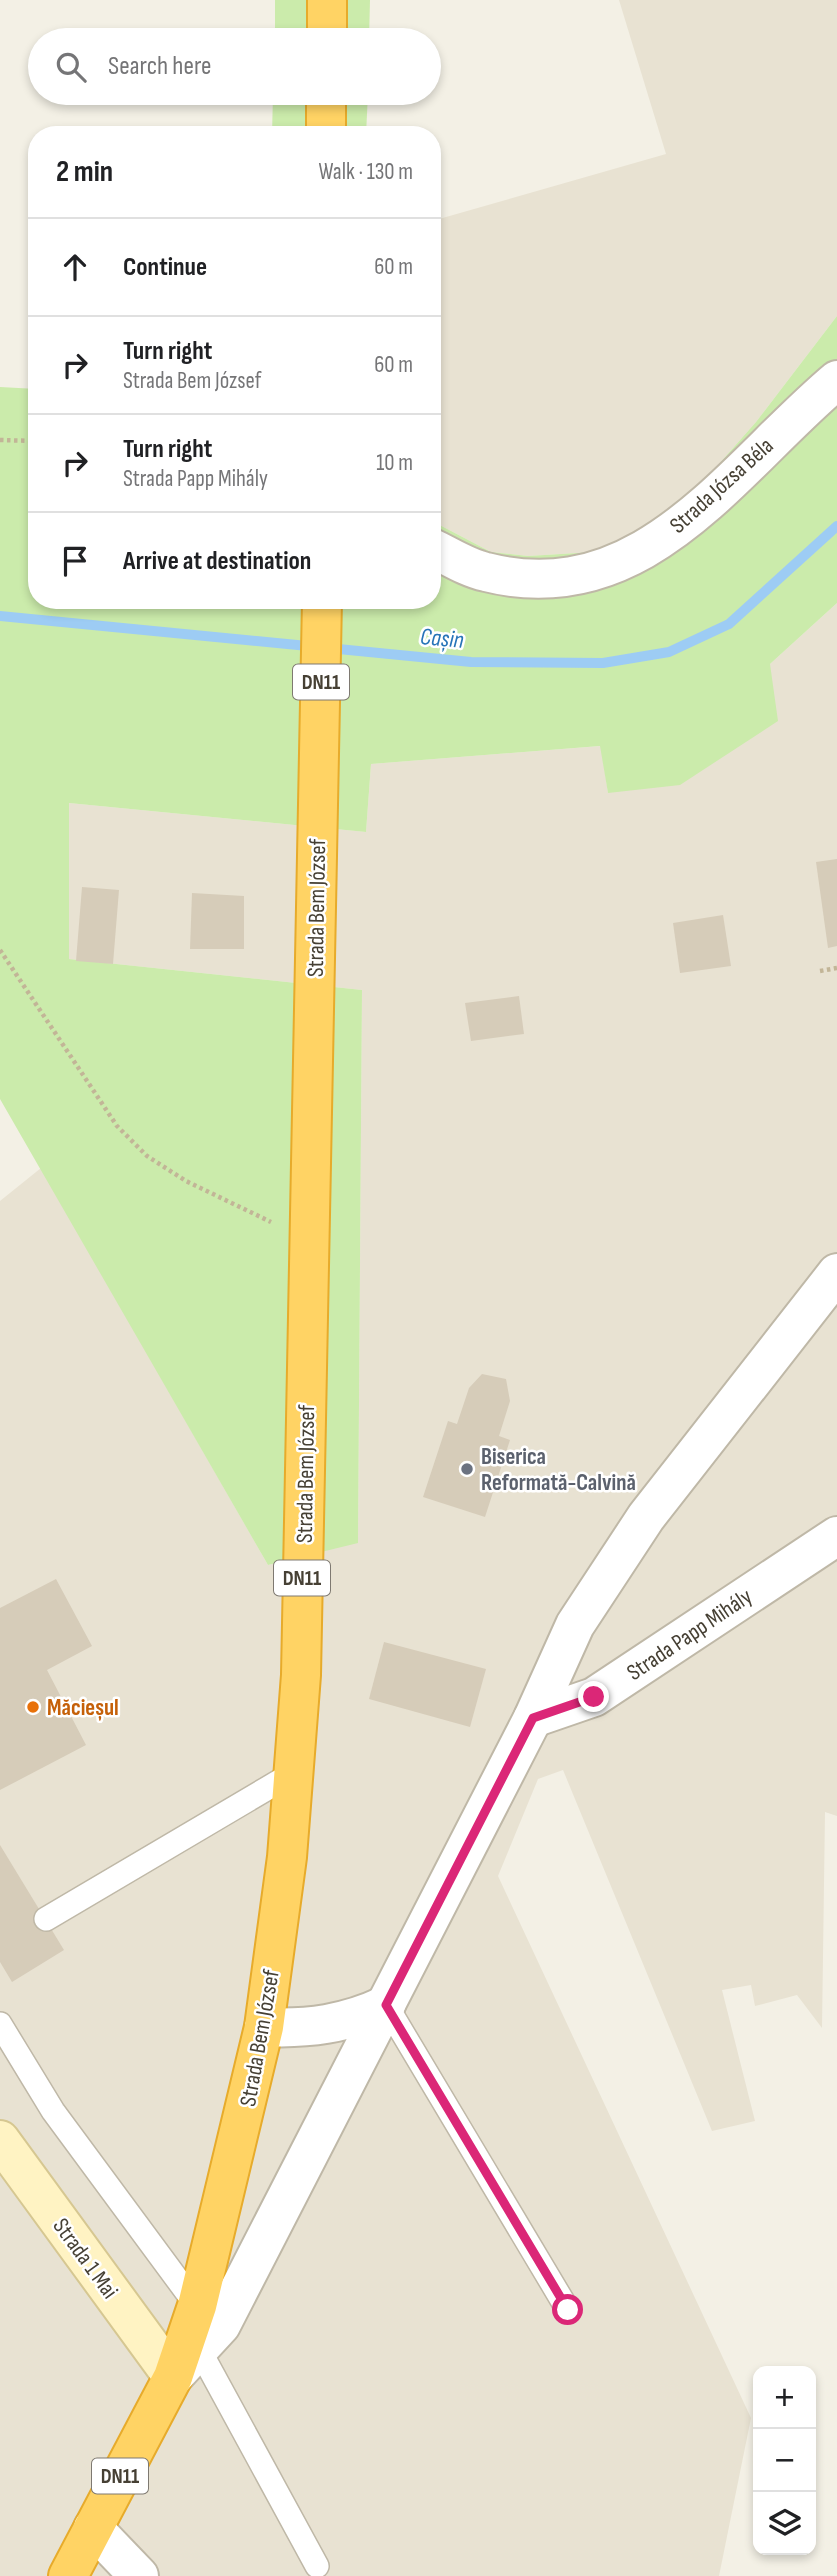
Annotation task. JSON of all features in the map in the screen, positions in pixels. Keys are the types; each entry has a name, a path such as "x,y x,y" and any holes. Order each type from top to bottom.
{"highway":[{"path":"327,0 327,28"},
{"path":"326,105 326,126"},
{"name":"Strada Bem József","path":"68,2576 186,2364 197,2306 264,2027 295,1772 300,1675 322,609"}],"street":[{"name":"Strada Józsa Béla","path":"441,552 482,572 546,580 590,575 634,556 681,526 708,503 837,380"},
{"name":"Strada Bem József","path":"186,2364 221,2325 533,1718 575,1625 646,1517 837,1273"},
{"name":"Strada Papp Mihály","path":"533,1718 594,1697 837,1536"},
{"path":"264,2027 302,2029 328,2025 359,2018 386,2005"},
{"name":"Strada 1 Mai","path":"0,2140 186,2364"},
{"path":"93,2528 139,2576"}],"lane":[{"path":"46,1919 295,1772"},
{"path":"386,2005 568,2310"},
{"path":"0,2024 53,2111 197,2306"},
{"path":"186,2364 317,2566"}],"path":[{"path":"0,440 28,441"},
{"path":"0,950 117,1126 147,1156 186,1181 309,1240"},
{"path":"820,971 837,968"}],"shaded area":[{"path":"619,0 837,0 837,316 756,422 696,490 659,521 594,552 528,556 491,552 441,526 441,218 666,154"},
{"path":"837,603 837,1816 825,1812 822,2028 797,1995 755,2006 751,1985 722,1990 755,2121 712,2131 563,1770 538,1779 498,1876 751,2418 719,2576 0,2576 0,1201 41,1168 268,1565 358,1542 362,990 69,959 69,803 366,832 371,764 601,746 608,793 770,664"}],"green space":[{"path":"275,0 370,0 369,28 275,28"},
{"path":"273,105 367,105 366,126 272,126"},
{"path":"837,316 837,603 770,664 778,721 680,785 608,793 600,746 371,764 366,832 69,803 69,959 362,990 358,1543 268,1565 0,1099 0,387 28,389 28,609 441,609 441,526 491,552 528,556 594,552 635,537 696,490 756,422"}],"building":[{"path":"837,859 837,946 828,948 816,862"},
{"path":"82,887 119,890 113,964 76,961"},
{"path":"192,893 244,896 244,949 190,949"},
{"path":"723,915 731,966 680,973 673,923"},
{"path":"519,996 524,1034 471,1041 465,1003"},
{"name":"Biserica Reformată-Calvină","path":"482,1374 506,1379 510,1401 499,1436 510,1440 485,1517 423,1497 448,1421 457,1424 469,1388"},
{"name":"Măcieșul","path":"56,1579 92,1646 47,1670 86,1745 0,1790 0,1608"},
{"path":"384,1642 486,1669 470,1727 369,1699"},
{"path":"0,1845 64,1950 12,1982 0,1962"}],"waterway":[{"name":"Cașin","path":"0,616 471,662 603,663 669,652 729,624 837,526"}],"place":[{"name":"Biserica Reformată-Calvină","path":"467,1469"},
{"name":"Măcieșul","path":"33,1707"}],"route":[{"path":"568,2310 386,2005 533,1718 594,1697"}]}
